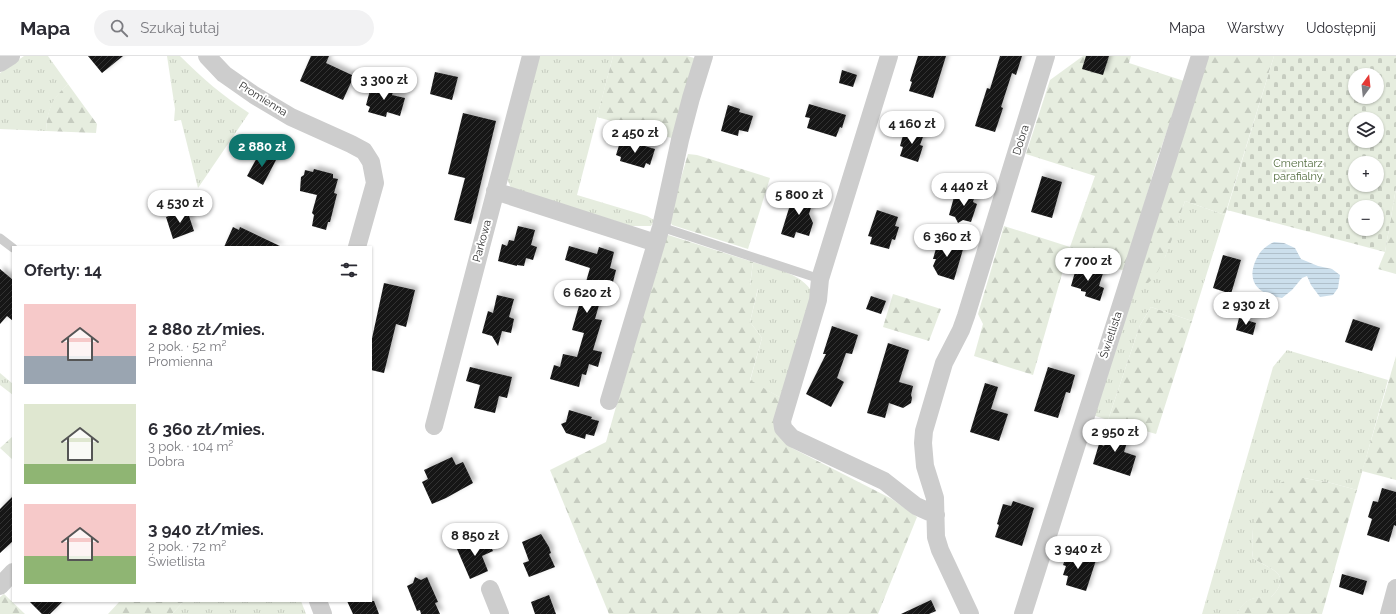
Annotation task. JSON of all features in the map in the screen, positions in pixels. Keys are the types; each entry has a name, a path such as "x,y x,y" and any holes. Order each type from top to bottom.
{"street":[{"path":"0,64 11,56"},
{"name":"Promienna","path":"207,56 224,74 285,114 364,151 371,162 374,183 357,246"},
{"name":"Parkowa","path":"434,426 531,56"},
{"path":"609,400 659,235 680,140 704,56"},
{"path":"889,56 820,279 818,300 782,421 784,428 792,438 884,481 916,506 936,515"},
{"name":"Dobra","path":"970,614 936,537 935,498 925,466 923,452 924,437 944,363 961,330 966,316 1046,56"},
{"name":"Świetlista","path":"1023,614 1200,56"},
{"path":"495,191 659,235"},
{"path":"0,586 12,573"},
{"path":"1389,614 1396,588"},
{"path":"490,589 500,614"},
{"path":"318,602 323,614"}],"lane":[{"path":"659,235 820,279"},
{"path":"0,238 12,247"}],"green space":[{"path":"24,56 48,56 68,84 58,95 52,105 48,116 46,131 0,129 0,73"},
{"path":"167,56 180,56 196,72 230,100 249,113 198,188 181,120 174,121 175,109"},
{"path":"539,56 613,56 577,195 647,216 654,220 651,226 631,226 511,188 505,174"},
{"path":"613,56 687,56 698,59 675,139 597,117"},
{"path":"1083,56 1131,56 1129,63 1184,81 1156,163 1125,271 1068,253 1033,375 974,356 983,324 978,314 1004,226 1070,247 1095,176 1026,154 1050,80"},
{"path":"1208,56 1274,56 1225,215 1185,201 1170,245 1160,268 1148,283 1143,285 1133,285"},
{"name":"Cmentarz parafialny","path":"1274,56 1396,56 1396,188 1385,252 1227,210"},
{"path":"68,84 97,124 96,133 46,131 51,105"},
{"path":"688,154 697,155 770,178 748,249 672,225 669,219"},
{"path":"1396,188 1396,274 1378,269 1385,252"},
{"path":"1185,201 1225,215 1192,321 1151,307 1140,325 1108,420 1092,415 1133,285 1165,257"},
{"path":"665,234 753,262 750,285 758,288 750,322 762,338 750,380 783,399 792,448 892,499 917,517 878,614 609,614 550,470 606,442"},
{"path":"753,262 786,272 801,280 812,292 783,399 750,381 762,338 750,322 758,289 750,286"},
{"path":"893,294 941,309 929,341 883,327"},
{"path":"1151,307 1192,321 1156,434 1108,420 1140,325"},
{"path":"1287,350 1388,380 1357,490 1304,478 1253,529 1253,558 1277,573 1280,577 1278,589 1271,597 1255,598 1247,602 1237,614 1202,614 1273,367"},
{"path":"1396,356 1396,480 1362,471"},
{"path":"0,373 12,383 12,394 0,385"},
{"path":"12,437 12,459 0,448"},
{"path":"1304,478 1357,490 1322,614 1237,614 1243,604 1251,599 1271,597 1278,589 1280,582 1280,577 1277,573 1253,558 1253,529 1258,509 1270,492 1278,484 1289,479"},
{"path":"4,594 25,614 0,614 0,597"},
{"path":"119,602 183,602 172,614 108,614"},
{"path":"183,602 301,602 306,614 172,614"}],"water":[{"path":"1274,242 1284,243 1295,248 1301,259 1318,266 1332,269 1340,275 1338,288 1333,295 1320,297 1311,285 1307,276 1302,278 1292,290 1282,298 1275,297 1258,288 1254,283 1253,277 1255,262 1262,250"}],"building":[{"path":"88,56 123,56 102,73"},
{"path":"311,56 329,56 326,63 354,76 343,100 300,81"},
{"path":"918,56 946,56 933,98 909,91 912,82 910,81"},
{"path":"1000,56 1022,56 1016,75 1012,73 995,132 975,126 987,88 990,89"},
{"path":"1086,56 1109,56 1103,75 1082,69"},
{"path":"842,70 857,75 853,87 839,83"},
{"path":"435,72 458,77 452,100 430,94"},
{"path":"372,83 394,89 392,95 405,98 400,116 387,112 386,117 368,112 370,107 366,105"},
{"path":"809,104 846,115 842,128 840,127 836,137 807,128 810,118 805,117"},
{"path":"728,105 740,109 739,112 753,116 748,132 739,130 738,136 721,131"},
{"path":"463,113 496,121 471,224 454,220 465,178 448,174"},
{"path":"905,128 924,134 920,145 923,146 918,162 900,156 903,147 900,146"},
{"path":"621,139 655,149 650,165 646,163 644,168 620,161 621,157 616,155"},
{"path":"260,152 276,160 263,185 247,176"},
{"path":"314,169 333,174 333,178 338,179 334,193 337,194 330,222 328,222 326,230 312,226 314,215 312,213 317,195 300,191 301,177 304,175 305,170 313,172"},
{"path":"1042,176 1062,182 1052,218 1031,212"},
{"path":"961,190 975,194 973,202 977,204 971,222 963,220 958,223 955,217 949,215 954,197 958,198"},
{"path":"794,192 814,198 809,214 813,223 809,236 796,232 794,238 781,234"},
{"path":"187,210 194,231 173,239 166,217"},
{"path":"877,210 898,217 895,226 899,227 895,240 892,239 889,249 870,244 872,237 868,236"},
{"path":"518,226 535,230 531,245 537,247 533,260 526,258 524,266 517,266 498,261 502,244 507,246 509,240 514,241"},
{"path":"233,227 239,230 240,227 280,246 224,246"},
{"path":"939,238 964,246 954,280 938,275 933,266 936,259 933,259"},
{"path":"569,246 597,254 599,247 614,252 610,268 616,270 612,286 605,284 595,319 602,320 593,350 602,352 598,367 589,364 586,375 582,374 579,387 550,379 554,365 560,367 563,354 577,357 584,333 572,330 590,268 565,260"},
{"path":"1223,255 1241,260 1231,294 1213,288"},
{"path":"1077,265 1103,273 1099,286 1104,288 1100,301 1085,296 1086,292 1071,286"},
{"path":"0,269 12,279 12,320 7,316 0,324"},
{"path":"384,283 415,290 406,327 396,324 384,373 372,370 372,338"},
{"path":"497,295 514,299 509,317 514,319 511,333 502,331 498,346 492,336 482,333 488,311 493,313"},
{"path":"871,296 886,301 881,314 866,309"},
{"path":"1239,318 1256,323 1253,335 1236,330"},
{"path":"1353,319 1380,328 1372,351 1345,342"},
{"path":"832,326 858,335 852,354 846,353 837,378 844,382 831,407 806,394 826,354 823,354"},
{"path":"888,343 909,350 899,382 913,386 911,403 903,408 889,403 885,418 867,413"},
{"path":"470,367 512,377 507,398 499,396 495,413 474,408 480,385 466,381"},
{"path":"1048,367 1075,375 1070,393 1066,392 1058,418 1034,411"},
{"path":"985,383 998,387 991,409 1008,414 999,441 970,432"},
{"path":"569,410 592,417 591,419 599,421 594,436 586,434 585,439 566,433 561,424 566,422"},
{"path":"1111,427 1130,433 1124,452 1136,456 1130,476 1093,464 1099,444 1104,446"},
{"path":"452,457 456,465 463,462 473,483 432,504 422,482 428,479 424,470"},
{"path":"1382,488 1396,492 1396,526 1394,525 1389,542 1367,535 1372,519 1368,517 1373,501 1378,502"},
{"path":"12,497 12,542 0,553 0,509"},
{"path":"1013,501 1034,508 1022,546 995,537 1003,504 1011,506"},
{"path":"541,534 549,547 551,553 549,554 555,567 529,577 523,563 529,561 522,542"},
{"path":"486,537 493,551 482,556 488,571 470,579 457,549"},
{"path":"1068,551 1096,560 1086,591 1066,585 1068,576 1063,575 1066,566 1063,565"},
{"path":"1342,574 1367,581 1363,595 1339,587"},
{"path":"415,577 421,580 427,577 438,602 435,603 440,614 421,614 420,610 417,611 407,586 413,583"},
{"path":"549,595 556,614 535,614 531,602"},
{"path":"931,600 936,611 929,614 901,614"},
{"path":"374,601 379,614 353,614 347,602"},
{"path":"30,602 62,602 50,614 42,614"}]}
